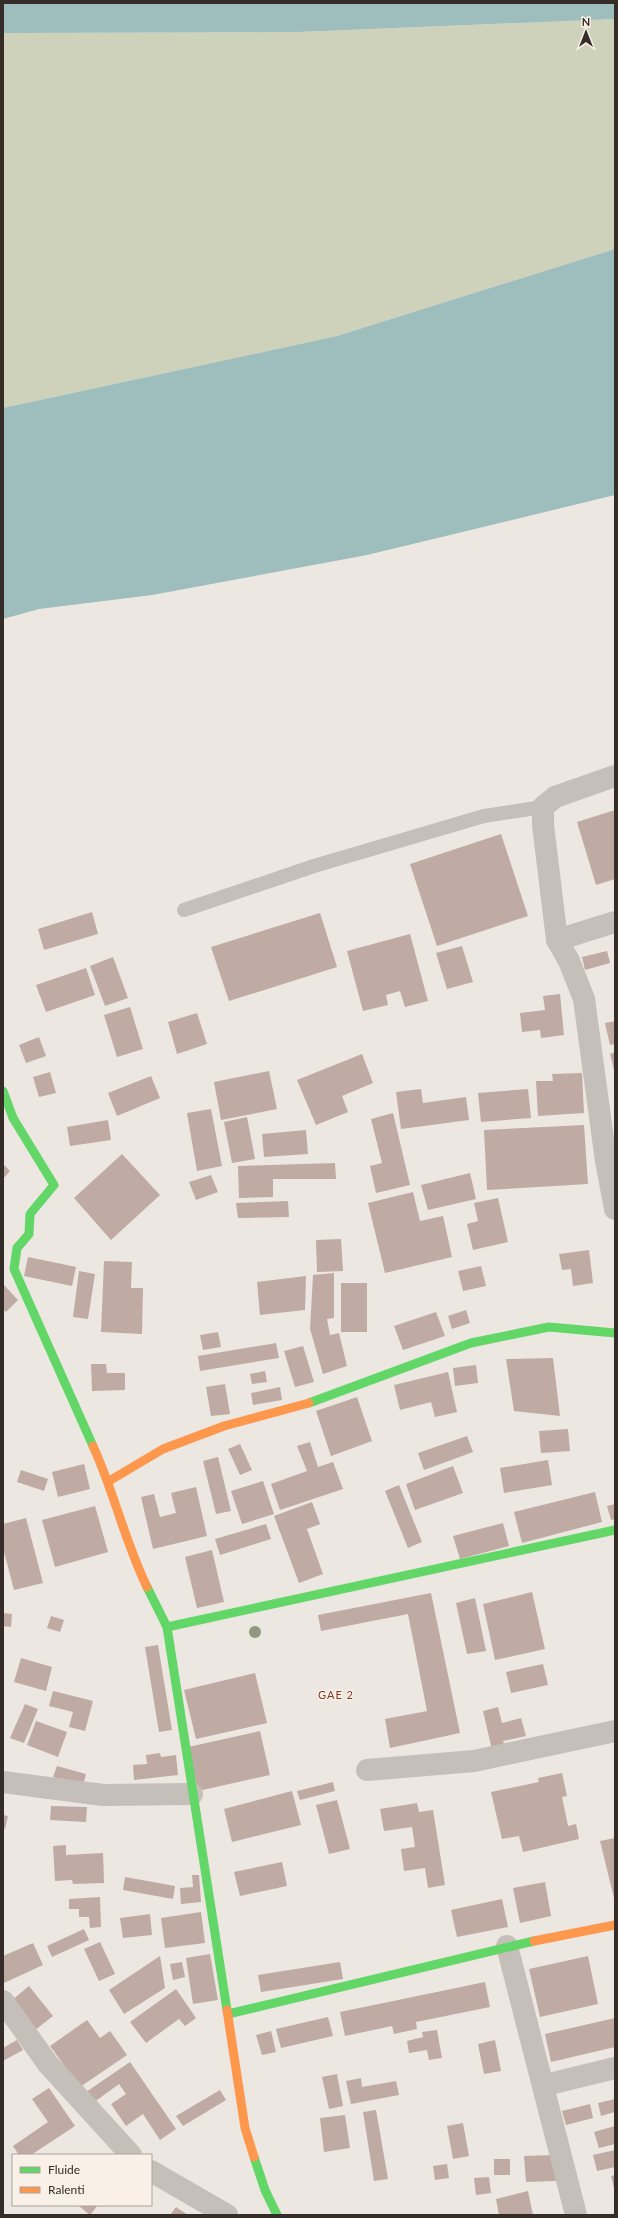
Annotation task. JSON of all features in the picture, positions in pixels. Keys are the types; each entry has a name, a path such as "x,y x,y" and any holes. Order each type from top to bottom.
{"street":[{"path":"615,776 555,797 543,807 543,825 557,940 569,961 584,999 611,1160 615,1209"},
{"path":"557,940 615,922"},
{"path":"3,1091 13,1118 54,1185 30,1214 29,1234 17,1248 14,1269 109,1481 135,1562 167,1627 245,2128 265,2190 277,2215"},
{"path":"109,1481 170,1447 224,1426 302,1406 471,1343 549,1327 615,1333"},
{"path":"167,1627 615,1530"},
{"path":"367,1770 474,1761 615,1731"},
{"path":"3,1782 103,1796 192,1794"},
{"path":"228,2014 507,1946 615,1925"},
{"path":"507,1946 544,2085 576,2215"},
{"path":"3,2002 48,2064 130,2154"},
{"path":"544,2085 615,2068"},
{"path":"152,2172 227,2215"}],"lane":[{"path":"184,910 314,866 476,818 543,807"}],"green space":[{"path":"615,19 615,249 337,336 3,408 3,33 298,32"}],"water":[{"path":"3,3 615,3 615,19 298,32 3,33"},
{"path":"615,249 615,495 367,555 152,595 39,609 3,619 3,408 337,336"}],"building":[{"path":"615,810 615,879 596,885 577,822"},
{"path":"501,834 528,916 437,946 410,864"},
{"path":"92,912 98,934 44,950 38,929"},
{"path":"320,913 337,967 229,1001 211,947"},
{"path":"410,934 428,1001 405,1007 400,991 386,995 388,1005 363,1011 347,951"},
{"path":"462,946 473,982 447,989 436,953"},
{"path":"607,951 610,963 585,970 582,957"},
{"path":"113,957 128,998 105,1006 90,966"},
{"path":"86,968 95,995 46,1012 36,985"},
{"path":"560,994 564,1035 541,1038 540,1030 522,1032 520,1013 545,1010 543,996"},
{"path":"130,1007 143,1049 117,1057 104,1015"},
{"path":"197,1013 207,1044 177,1054 168,1022"},
{"path":"615,1021 615,1044 610,1045 605,1023"},
{"path":"39,1037 46,1056 26,1063 19,1045"},
{"path":"615,1052 615,1070 614,1070 610,1054"},
{"path":"362,1054 373,1083 342,1096 348,1112 316,1125 297,1080"},
{"path":"269,1071 277,1109 221,1120 214,1082"},
{"path":"50,1072 56,1093 39,1097 33,1077"},
{"path":"582,1073 584,1113 538,1116 536,1081 553,1081 552,1074"},
{"path":"151,1076 160,1098 117,1116 108,1093"},
{"path":"421,1089 423,1103 466,1097 469,1120 401,1129 396,1092"},
{"path":"528,1089 531,1118 481,1122 478,1093"},
{"path":"211,1109 222,1166 197,1171 187,1113"},
{"path":"393,1113 410,1185 376,1193 370,1166 382,1163 371,1119"},
{"path":"247,1117 255,1159 232,1163 224,1122"},
{"path":"108,1120 111,1140 70,1146 67,1127"},
{"path":"584,1125 588,1184 487,1190 484,1130"},
{"path":"306,1130 308,1154 264,1157 262,1134"},
{"path":"122,1154 160,1195 111,1240 74,1198"},
{"path":"335,1163 336,1179 273,1179 273,1197 239,1198 238,1166"},
{"path":"3,1164 10,1171 3,1179"},
{"path":"470,1173 476,1199 428,1210 421,1185"},
{"path":"211,1175 218,1192 196,1200 189,1182"},
{"path":"413,1192 420,1221 443,1216 452,1257 385,1273 368,1203"},
{"path":"498,1198 508,1242 473,1250 467,1224 478,1221 474,1203"},
{"path":"288,1201 289,1217 238,1218 236,1203"},
{"path":"341,1239 343,1271 317,1272 316,1240"},
{"path":"589,1250 593,1283 573,1286 571,1269 562,1270 559,1254"},
{"path":"28,1257 76,1267 72,1286 24,1276"},
{"path":"104,1261 132,1262 131,1288 143,1288 142,1334 101,1332"},
{"path":"481,1266 486,1286 463,1291 458,1271"},
{"path":"79,1271 95,1274 88,1319 73,1317"},
{"path":"334,1273 334,1318 327,1319 330,1335 339,1333 347,1366 323,1374 310,1329 313,1275"},
{"path":"306,1276 305,1310 260,1315 257,1282"},
{"path":"341,1283 367,1283 367,1332 341,1332"},
{"path":"3,1284 18,1300 6,1312 3,1309"},
{"path":"466,1310 470,1323 452,1329 448,1316"},
{"path":"436,1312 445,1336 403,1350 394,1326"},
{"path":"218,1332 221,1347 203,1350 200,1335"},
{"path":"276,1343 279,1358 200,1371 198,1356"},
{"path":"303,1346 314,1382 295,1387 284,1351"},
{"path":"553,1358 560,1416 514,1411 506,1359"},
{"path":"91,1364 106,1364 107,1373 125,1373 125,1390 92,1391"},
{"path":"476,1365 478,1383 455,1386 453,1368"},
{"path":"265,1371 267,1382 252,1384 250,1374"},
{"path":"448,1372 457,1412 435,1417 431,1402 400,1410 394,1385"},
{"path":"225,1384 230,1414 211,1416 206,1387"},
{"path":"280,1387 282,1400 253,1405 251,1393"},
{"path":"357,1397 372,1441 331,1456 316,1411"},
{"path":"568,1429 570,1451 541,1453 539,1431"},
{"path":"467,1436 473,1452 424,1470 418,1453"},
{"path":"310,1442 318,1467 333,1462 343,1489 280,1510 271,1484 307,1471 297,1446"},
{"path":"240,1444 252,1470 240,1475 228,1449"},
{"path":"218,1457 231,1511 216,1514 203,1461"},
{"path":"548,1460 552,1485 504,1493 500,1468"},
{"path":"84,1464 90,1489 58,1497 52,1472"},
{"path":"453,1466 463,1493 415,1510 406,1484"},
{"path":"21,1470 48,1479 44,1491 17,1482"},
{"path":"263,1481 274,1514 242,1524 231,1491"},
{"path":"399,1485 422,1542 408,1548 385,1491"},
{"path":"196,1487 207,1536 153,1549 141,1497 154,1494 160,1517 176,1513 171,1493"},
{"path":"595,1492 602,1522 522,1543 514,1512"},
{"path":"312,1502 320,1524 307,1529 323,1574 299,1583 274,1516"},
{"path":"615,1504 615,1519 611,1520 607,1506"},
{"path":"95,1506 108,1552 55,1567 42,1520"},
{"path":"26,1518 43,1583 14,1590 3,1548 3,1524"},
{"path":"503,1523 509,1546 460,1559 453,1536"},
{"path":"266,1524 271,1539 220,1555 215,1539"},
{"path":"212,1550 224,1602 197,1608 185,1557"},
{"path":"532,1592 545,1649 495,1660 483,1604"},
{"path":"431,1593 460,1733 390,1748 385,1719 427,1711 408,1614 321,1631 318,1615"},
{"path":"475,1598 486,1651 467,1654 456,1603"},
{"path":"3,1613 12,1614 11,1627 3,1626"},
{"path":"51,1616 64,1620 60,1632 47,1628"},
{"path":"158,1645 172,1730 159,1732 145,1647"},
{"path":"21,1658 52,1667 46,1691 14,1682"},
{"path":"543,1664 548,1685 511,1693 506,1672"},
{"path":"255,1673 267,1723 196,1739 184,1690"},
{"path":"53,1691 93,1701 85,1731 69,1727 73,1712 49,1706"},
{"path":"25,1704 38,1709 24,1743 10,1738"},
{"path":"498,1707 502,1723 521,1718 526,1736 503,1741 506,1751 493,1754 483,1711"},
{"path":"36,1721 67,1732 58,1757 27,1745"},
{"path":"260,1731 270,1775 198,1791 188,1747"},
{"path":"160,1753 161,1757 176,1755 178,1775 134,1780 133,1765 147,1764 146,1755"},
{"path":"57,1766 86,1774 83,1785 53,1777"},
{"path":"562,1773 567,1796 562,1797 568,1826 576,1824 579,1839 523,1852 519,1836 502,1839 491,1792 539,1782 538,1778"},
{"path":"333,1782 335,1791 300,1800 297,1791"},
{"path":"292,1791 301,1825 232,1842 224,1809"},
{"path":"337,1800 350,1849 329,1854 316,1805"},
{"path":"417,1803 419,1812 433,1810 445,1885 428,1888 425,1868 404,1871 401,1849 415,1847 412,1827 384,1831 380,1809"},
{"path":"51,1806 87,1807 86,1822 50,1820"},
{"path":"3,1815 8,1816 5,1829 3,1828"},
{"path":"615,1838 615,1898 614,1898 600,1841"},
{"path":"66,1845 66,1855 103,1853 104,1883 73,1884 72,1880 55,1881 53,1846"},
{"path":"282,1862 287,1886 240,1896 234,1872"},
{"path":"192,1875 199,1875 201,1902 181,1904 180,1888 193,1887"},
{"path":"125,1877 175,1886 173,1899 123,1890"},
{"path":"545,1882 551,1916 520,1923 513,1888"},
{"path":"100,1897 101,1927 90,1928 89,1917 79,1917 79,1909 69,1909 69,1899"},
{"path":"502,1899 508,1927 457,1937 451,1910"},
{"path":"201,1912 205,1943 165,1948 161,1918"},
{"path":"150,1914 152,1935 123,1938 120,1918"},
{"path":"84,1929 89,1940 52,1957 47,1946"},
{"path":"100,1942 115,1974 99,1981 84,1949"},
{"path":"33,1943 43,1965 4,1983 3,1956"},
{"path":"210,1954 218,2000 193,2004 186,1958"},
{"path":"160,1956 165,1988 124,2014 109,1990"},
{"path":"588,1956 598,2004 540,2017 529,1969"},
{"path":"182,1962 185,1977 173,1980 170,1964"},
{"path":"340,1962 343,1979 261,1992 258,1975"},
{"path":"485,1982 490,2007 416,2022 417,2029 394,2034 392,2026 345,2036 340,2012"},
{"path":"29,1986 53,2016 35,2030 11,2001"},
{"path":"176,1989 196,2018 185,2026 179,2019 146,2043 130,2022"},
{"path":"328,2017 333,2036 281,2048 276,2029"},
{"path":"615,2018 615,2047 551,2062 545,2034"},
{"path":"87,2020 100,2038 110,2031 127,2055 80,2087 50,2046"},
{"path":"437,2030 442,2058 429,2060 427,2050 409,2053 407,2041 423,2037 422,2032"},
{"path":"271,2031 276,2052 262,2055 256,2035"},
{"path":"17,2040 23,2050 3,2061 3,2048"},
{"path":"495,2040 501,2071 484,2074 478,2044"},
{"path":"130,2062 176,2129 160,2140 143,2114 126,2126 111,2104 126,2094 119,2084 93,2103 86,2092"},
{"path":"337,2074 343,2106 329,2109 322,2077"},
{"path":"361,2078 362,2087 396,2081 399,2095 351,2104 346,2081"},
{"path":"49,2088 75,2126 33,2154 18,2154 13,2146 48,2122 32,2099"},
{"path":"220,2090 226,2100 183,2126 176,2116"},
{"path":"615,2099 615,2112 601,2116 598,2103"},
{"path":"590,2104 593,2118 566,2125 562,2111"},
{"path":"376,2110 388,2179 374,2181 363,2112"},
{"path":"345,2115 350,2148 324,2152 320,2118"},
{"path":"463,2123 469,2156 453,2159 447,2126"},
{"path":"615,2126 615,2144 599,2148 594,2132"},
{"path":"615,2150 615,2167 597,2171 593,2155"},
{"path":"555,2155 556,2181 526,2182 524,2156"},
{"path":"494,2159 510,2159 510,2175 494,2175"},
{"path":"447,2164 449,2178 435,2180 433,2166"},
{"path":"615,2175 615,2188 614,2188 611,2176"},
{"path":"489,2177 491,2193 476,2195 474,2178"},
{"path":"528,2191 533,2215 499,2215 496,2199"},
{"path":"79,2206 97,2206 90,2215"},
{"path":"176,2207 188,2215 170,2215"}],"traffic: fast":[{"path":"3,1091 13,1118 54,1185 30,1214 29,1234 17,1248 14,1269 93,1446"},
{"path":"309,1403 471,1343 549,1327 615,1333"},
{"path":"167,1627 615,1530"},
{"path":"147,1587 167,1627 227,2010"},
{"path":"228,2014 534,1941"},
{"path":"254,2157 265,2190 277,2215"}],"traffic: slow":[{"path":"109,1481 163,1449 224,1426 309,1403"},
{"path":"93,1446 132,1552 147,1587"},
{"path":"534,1941 615,1925"},
{"path":"227,2010 245,2128 254,2157"}],"district":[{"name":"GAE 2","path":"336,1695"}]}
